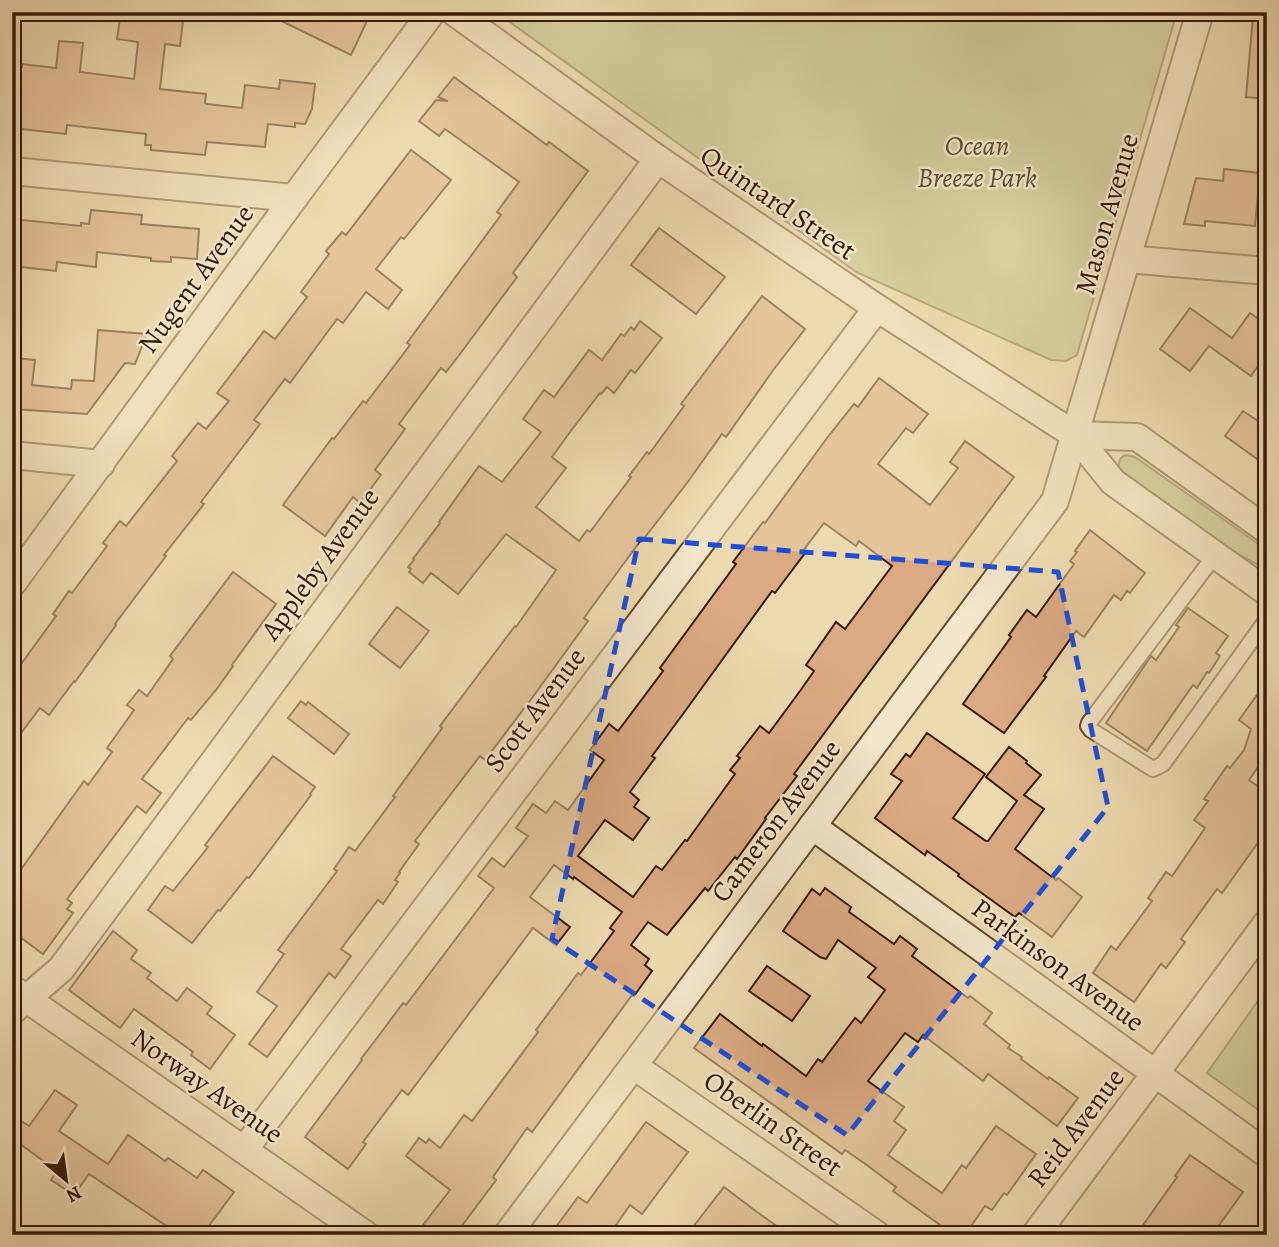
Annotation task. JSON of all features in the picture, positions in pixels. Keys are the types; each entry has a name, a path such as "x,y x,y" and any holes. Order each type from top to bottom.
{"street":[{"name":"Nugent Avenue","path":"12,584 432,12"},
{"name":"Quintard Street","path":"454,12 658,159 877,308 1075,435 1113,482 1267,592"},
{"name":"Mason Avenue","path":"1075,435 1200,12"},
{"name":"Appleby Avenue","path":"17,1000 61,969 658,159"},
{"path":"12,171 294,198"},
{"path":"1126,259 1267,271"},
{"name":"Scott Avenue","path":"244,1150 877,308"},
{"path":"1075,435 1137,437 1267,530"},
{"name":"Cameron Avenue","path":"507,1235 1055,501 1075,435"},
{"path":"12,454 101,464"},
{"name":"Parkinson Avenue","path":"812,826 1267,1154"},
{"name":"Reid Avenue","path":"1035,1235 1267,923"},
{"name":"Norway Avenue","path":"17,1000 244,1150 366,1235"},
{"name":"Oberlin Street","path":"634,1066 877,1235"}],"lane":[{"path":"1214,555 1089,723 1091,730 1153,768 1163,764 1267,619"}],"highlighted area":[{"path":"639,539 1058,572 1108,807 847,1135 552,939"}],"green space":[{"name":"Ocean Breeze Park","path":"496,12 1177,12 1077,355 1066,361 1051,360 856,272"},
{"path":"1126,455 1135,457 1267,550 1267,570 1227,548 1121,472 1119,462"},
{"path":"1267,988 1267,1116 1207,1073"}],"building":[{"path":"121,12 184,12 180,46 165,44 160,89 206,94 207,104 242,108 245,85 279,89 280,80 315,84 312,109 305,124 295,123 295,127 268,124 265,147 207,142 205,155 151,150 151,145 145,145 146,134 67,125 66,134 12,128 12,66 22,67 22,64 56,68 59,41 83,43 80,72 134,79 138,42 117,39"},
{"path":"263,12 348,12 367,21 351,55"},
{"path":"1253,16 1267,16 1267,99 1246,97"},
{"path":"454,77 547,145 549,142 588,171 513,273 517,277 460,354 446,372 441,368 399,424 405,429 375,470 381,475 360,503 353,497 325,536 283,505 332,438 334,439 363,401 366,403 410,345 407,343 501,215 497,212 519,182 445,129 439,136 419,121 436,100 448,101 438,97"},
{"path":"411,150 451,180 376,269 402,290 388,309 366,292 343,323 337,319 290,383 285,379 254,420 260,424 201,502 204,504 164,555 166,556 75,682 49,715 40,708 12,745 12,657 21,664 56,616 53,614 69,591 72,593 107,546 103,543 120,521 126,526 177,461 172,456 198,423 206,429 229,401 217,393 264,331 275,339 307,297 301,292 329,254 326,251 342,232 346,235"},
{"path":"1224,169 1260,173 1255,226 1205,221 1205,226 1184,224 1196,178 1223,181"},
{"path":"91,210 142,215 141,224 199,229 197,259 171,257 171,262 151,261 151,258 97,252 96,267 57,262 56,271 12,266 12,219 81,226 81,223 89,224"},
{"path":"659,228 725,277 696,314 631,265"},
{"path":"762,296 805,329 726,437 722,434 641,540 584,618 588,621 485,760 480,756 415,841 419,844 399,872 395,880 398,882 383,904 378,900 341,949 351,956 335,978 329,973 267,1057 249,1044 277,1006 257,992 284,954 278,950 337,871 334,869 349,847 355,851 395,797 393,796 442,728 440,726 556,570 506,534 458,594 431,573 423,583 409,572 411,569 408,567 413,559 479,466 502,482 541,432 523,419 544,390 554,397 589,350 602,360 621,334 624,336 631,327 634,330 640,321 662,338 635,373 631,370 614,393 607,387 600,393 570,432 552,457 566,468 536,507 579,541 587,530 590,532 647,452 649,454 684,406 681,404"},
{"path":"1190,308 1232,338 1250,313 1267,325 1267,353 1251,376 1209,346 1190,371 1160,349"},
{"path":"98,330 147,334 135,364 125,363 87,414 13,409 15,358 35,360 32,385 71,389 72,380 94,381"},
{"path":"879,378 928,414 913,433 906,428 878,464 930,505 958,468 950,462 965,441 1014,477 794,774 797,776 737,859 735,857 708,891 705,888 667,935 648,922 631,945 649,959 645,965 652,971 532,1132 527,1128 493,1177 496,1180 455,1235 435,1235 423,1225 450,1190 406,1156 419,1138 426,1143 429,1139 440,1148 464,1115 472,1121 578,973 581,975 614,931 610,928 622,912 554,865 530,897 570,927 556,945 533,928 408,1095 402,1090 363,1142 366,1144 348,1169 305,1137 403,1003 406,1005 494,888 478,876 492,858 504,867 528,836 516,828 533,804 546,813 555,801 568,810 604,760 590,750 609,724 618,731 663,671 660,668 736,564 733,562 854,404 858,407","holes":["824,523 856,546 859,541 892,566 845,629 836,622 806,665 814,671 800,691 769,733 760,726 737,756 740,758 730,770 735,774 687,841 685,840 662,870 656,866 633,897 578,856 605,820 633,840 649,818 634,807 639,800 630,792 655,758 652,756 772,591 775,593 805,553 803,551"]},
{"path":"1243,411 1267,427 1267,466 1225,436"},
{"path":"1090,530 1145,573 1121,600 1114,595 1084,637 1076,631 1004,733 963,704 1027,610 1036,617 1074,564 1070,561"},
{"path":"233,572 276,604 216,690 191,720 188,718 142,779 161,793 146,813 137,806 67,899 72,903 67,909 73,913 43,954 12,931 12,882 84,781 88,785 112,752 107,748 134,710 127,705 139,690 147,696 173,659 170,656"},
{"path":"397,607 429,631 400,668 369,644"},
{"path":"1188,608 1228,636 1216,653 1220,656 1209,673 1207,672 1197,688 1193,685 1147,751 1106,723 1151,656 1156,660 1179,627 1176,625"},
{"path":"1267,681 1267,754 1249,780 1267,793 1267,830 1222,893 1217,889 1181,939 1185,942 1166,968 1161,964 1134,1002 1093,973 1111,946 1116,950 1152,901 1148,898 1166,872 1172,876 1205,828 1194,820 1208,801 1204,799 1227,766 1230,768 1244,750 1251,729 1239,720"},
{"path":"301,701 306,705 308,702 349,734 334,754 288,718"},
{"path":"927,733 985,774 953,818 986,841 1017,801 986,777 1009,747 1041,775 1024,795 1044,809 1015,849 1082,897 1052,937 1019,913 1015,917 927,851 925,855 875,818 902,781 891,774 906,754 910,757"},
{"path":"273,756 315,787 249,878 247,877 220,911 218,910 192,943 148,910 165,886 173,891"},
{"path":"825,888 851,907 849,912 894,944 900,936 917,949 912,956 992,1013 984,1024 1010,1045 1008,1048 1078,1098 1057,1126 988,1074 983,1081 923,1035 918,1042 905,1033 868,1081 904,1107 894,1121 906,1130 888,1155 942,1193 962,1165 966,1168 996,1126 1036,1154 1007,1195 1004,1193 992,1210 985,1206 965,1235 954,1235 893,1191 896,1187 864,1163 845,1150 842,1154 694,1048 720,1014 806,1076 818,1059 822,1062 855,1018 861,1023 885,990 868,977 876,968 838,940 826,959 783,931 812,889 820,895"},
{"path":"113,931 137,950 131,959 151,973 147,978 177,1001 187,988 212,1007 207,1014 235,1035 210,1069 191,1055 193,1052 134,1009 120,1028 69,990"},
{"path":"767,966 810,996 792,1021 749,991"},
{"path":"55,1090 77,1105 59,1131 108,1164 128,1135 165,1161 168,1158 197,1178 203,1170 234,1192 202,1235 180,1235 89,1174 74,1195 51,1180 57,1171 12,1138 12,1115 29,1126"},
{"path":"646,1122 688,1152 642,1214 630,1205 609,1235 550,1235 578,1197 587,1203"},
{"path":"1190,1155 1243,1192 1212,1235 1136,1235 1177,1177 1175,1176"},
{"path":"724,1187 789,1235 703,1235 693,1227"}]}
